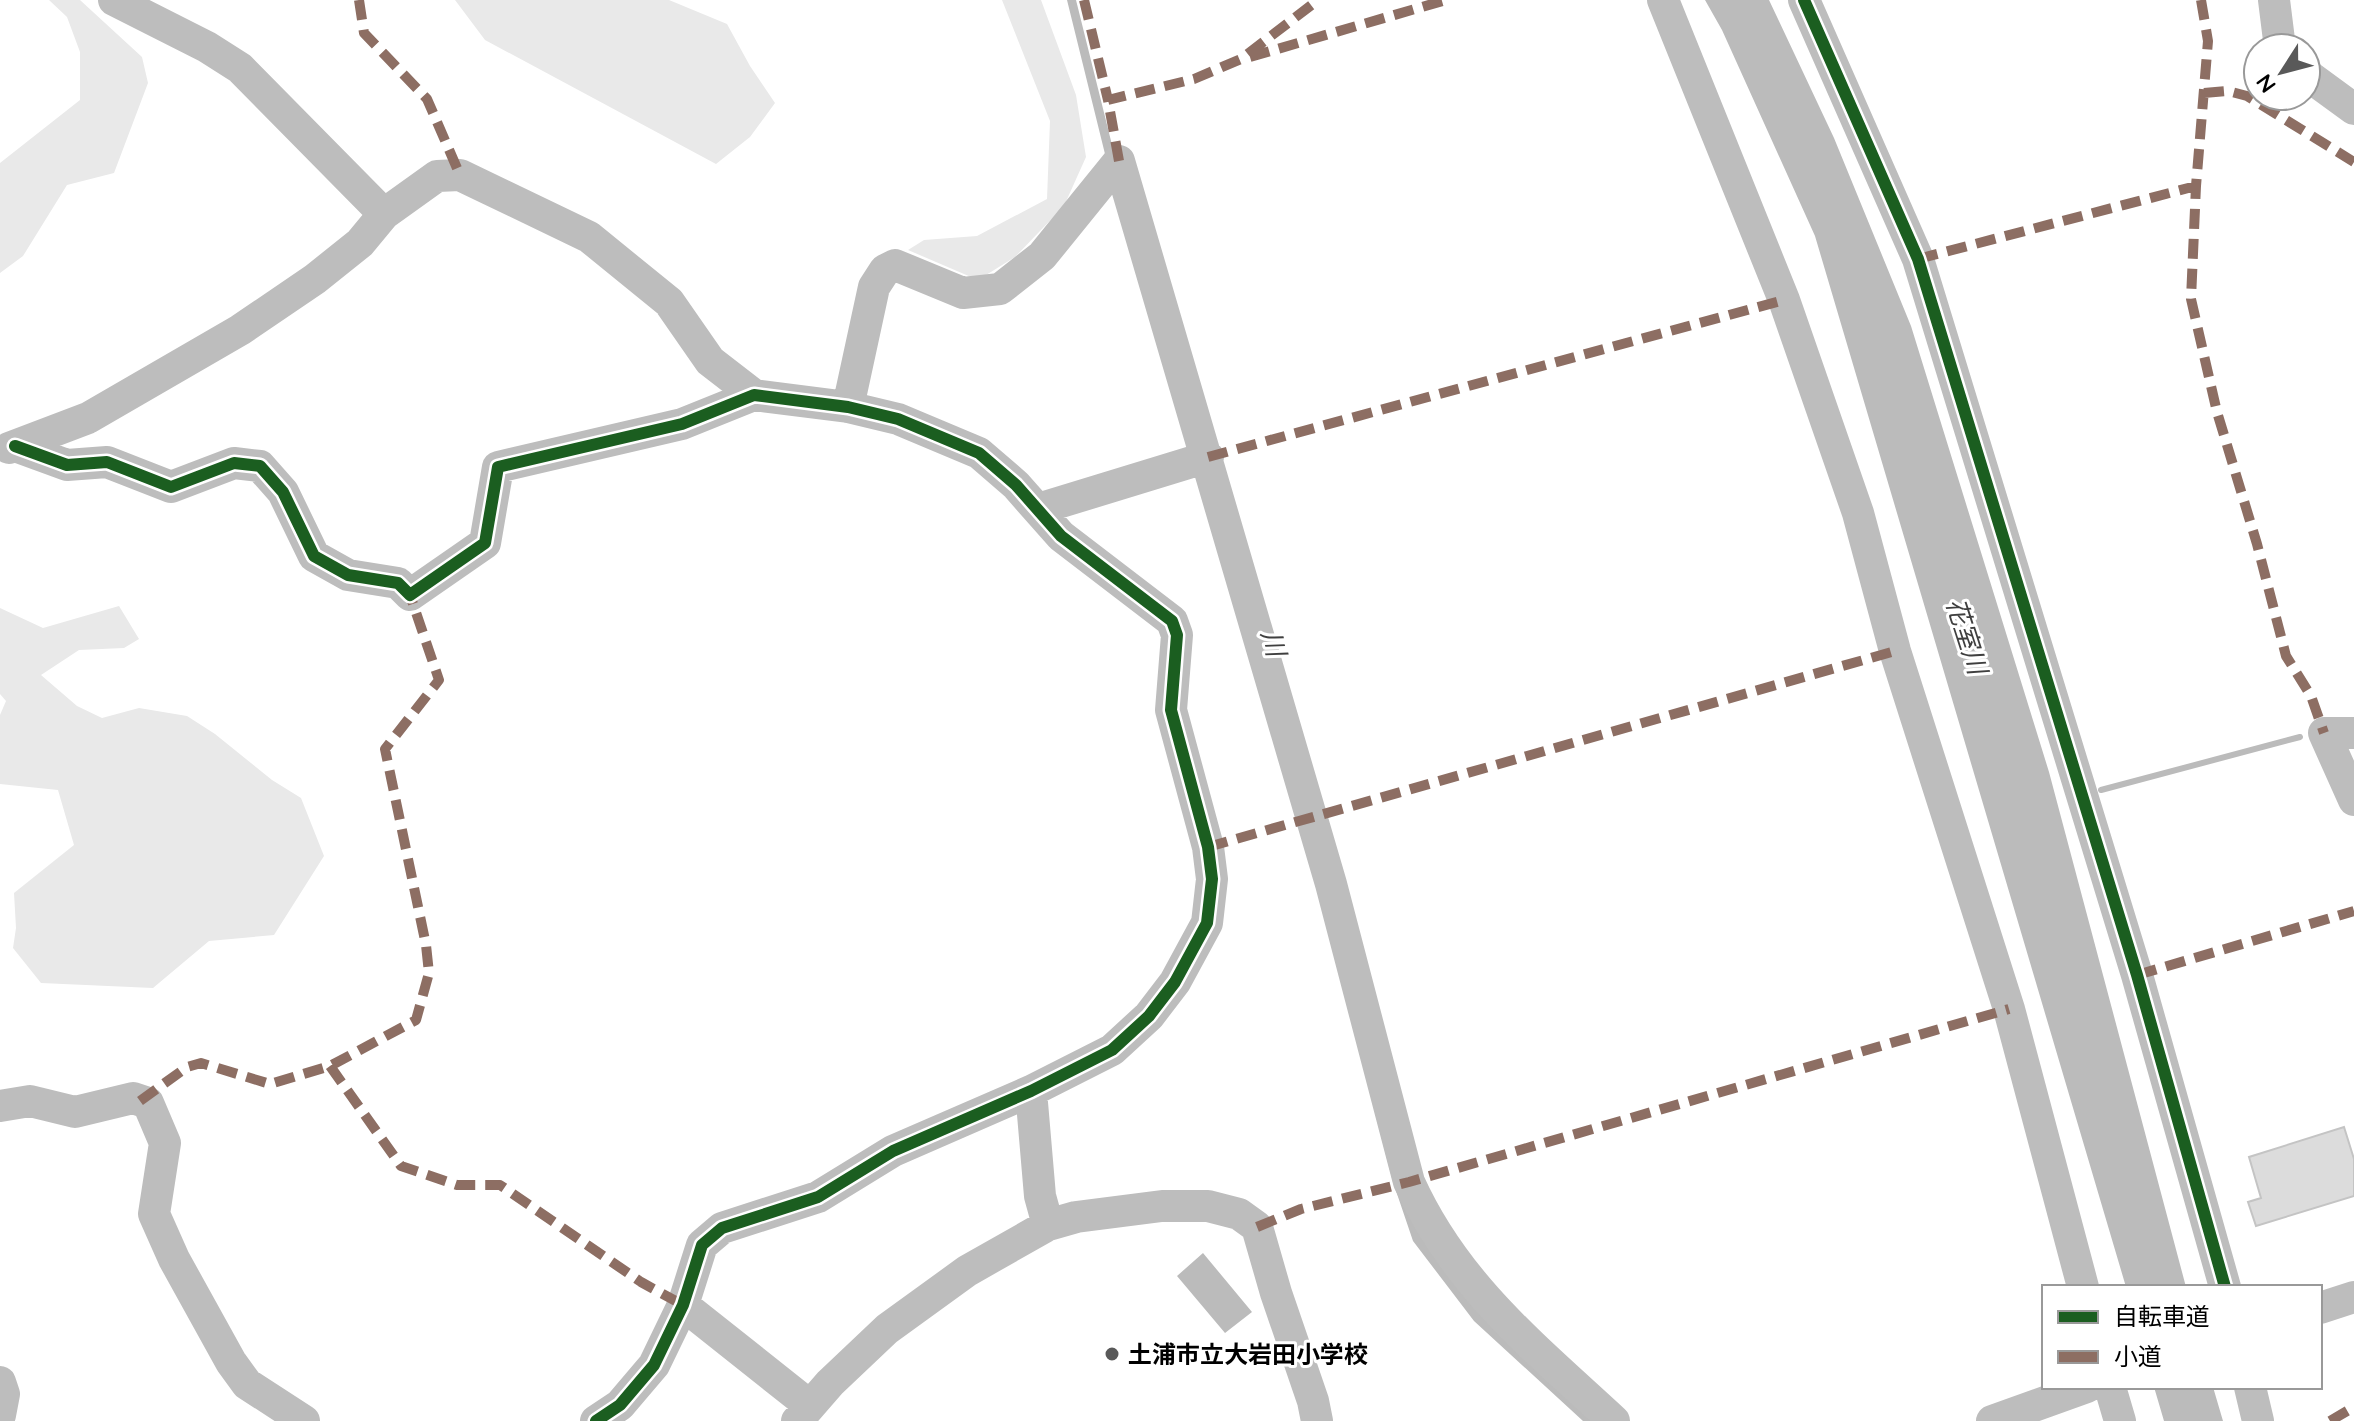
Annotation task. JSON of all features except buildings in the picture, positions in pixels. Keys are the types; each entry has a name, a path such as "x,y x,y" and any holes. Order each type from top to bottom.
{"street":[{"path":"114,0 207,47 240,68 384,214"},
{"path":"1663,0 1784,300 1858,513 1895,651 2009,1009 2082,1285"},
{"path":"1804,0 1918,259 2137,975 2224,1285"},
{"path":"2274,0 2278,32"},
{"path":"2322,86 2354,109"},
{"path":"848,407 874,287 885,270 895,265 963,293 1000,289 1042,256 1119,161 1331,884 1409,1182 1425,1216 1469,1280 1503,1317 1614,1421"},
{"path":"8,448 88,418 240,330 338,261 360,243 384,214 437,176 460,175 589,237 669,302 710,361 754,395"},
{"path":"8,448 67,465 107,462 171,487 234,463 260,466 283,492 314,556 348,575 398,583 410,595 485,543 498,467 682,424 754,395 848,407 898,419 979,453 1016,485 1061,536 1172,621 1177,635 1171,710 1208,847 1212,879 1207,923 1175,982 1149,1016 1112,1050 1031,1091 893,1151 818,1197 722,1228 702,1245 683,1305 654,1365 620,1405 596,1421"},
{"path":"1038,509 1208,457"},
{"path":"2354,733 2324,733 2354,800"},
{"path":"1031,1091 1040,1196 1048,1225"},
{"path":"0,1106 30,1101 75,1112 133,1098 148,1103 165,1143 154,1214 174,1259 231,1362 247,1384 304,1421"},
{"path":"683,1305 803,1413 887,1329 967,1271 1048,1225 1076,1217 1162,1206 1208,1206 1239,1214 1257,1227 1317,1421"},
{"path":"2322,1307 2354,1297"},
{"path":"0,1382 4,1394 0,1415"},
{"path":"1992,1421 2081,1389"},
{"path":"2111,1389 2120,1421"},
{"path":"2250,1389 2258,1421"}],"shaded area":[{"path":"49,0 80,0 142,57 148,83 114,173 67,185 23,256 0,273 0,163 80,100 80,52 67,17"},
{"path":"455,0 669,0 727,24 775,103 750,137 716,164 485,40"},
{"path":"1002,0 1041,0 1076,95 1086,157 1064,206 1015,257 978,280 908,250 924,240 977,236 1047,199 1050,121"},
{"path":"119,606 139,639 124,648 79,650 41,675 77,706 102,718 139,708 187,716 301,798 324,856 274,935 209,941 153,988 41,983 13,948 16,928 14,893 74,845 58,790 0,784 0,715 6,701 0,694 0,608 43,628"}],"water":[{"path":"1067,0 1076,0 1115,157 1404,1179 1600,1421 1583,1421 1474,1321 1413,1241 1393,1182 1304,838 1105,154"},
{"name":"花室川","path":"1705,0 1769,0 1834,138 1911,326 2049,772 2185,1285 2125,1285 1815,236 1722,30"},
{"path":"1203,1253 1252,1312 1225,1333 1177,1276"},
{"path":"2155,1389 2214,1389 2223,1421 2164,1421"}],"waterway":[{"path":"2101,790 2300,737"}],"marked path":[{"path":"359,0 364,33 427,99 460,175"},
{"path":"1084,0 1108,100"},
{"path":"1119,161 1108,100 1194,79 1241,59 1318,0"},
{"path":"1250,57 1446,0"},
{"path":"2201,0 2208,41 2196,186 2191,299 2217,412 2257,544 2286,656 2311,696 2324,733"},
{"path":"2204,93 2228,91 2247,96 2354,162"},
{"path":"1918,259 2196,186"},
{"path":"1208,457 1784,300"},
{"path":"140,1101 187,1067 201,1063 270,1084 330,1066 416,1020 429,973 426,945 385,749 439,680 410,595"},
{"path":"1208,847 1895,651"},
{"path":"2137,975 2354,911"},
{"path":"1257,1227 1301,1209 1409,1182 2009,1009"},
{"path":"330,1066 401,1166 457,1185 500,1185 641,1282 683,1305"},
{"path":"2330,1421 2354,1407"}],"cycle path":[{"path":"1804,0 1918,259 2137,975 2224,1285"},
{"path":"15,446 67,465 107,462 171,487 234,463 260,466 283,492 314,556 348,575 398,583 410,595 485,543 498,467 682,424 754,395 848,407 898,419 979,453 1016,485 1061,536 1172,621 1177,635 1171,710 1208,847 1212,879 1207,923 1175,982 1149,1016 1112,1050 1031,1091 893,1151 818,1197 722,1228 702,1245 683,1305 654,1365 620,1405 596,1421"}],"place":[{"name":"土浦市立大岩田小学校","path":"1112,1354"}],"water label":[{"name":"川","path":"1274,643"}]}
